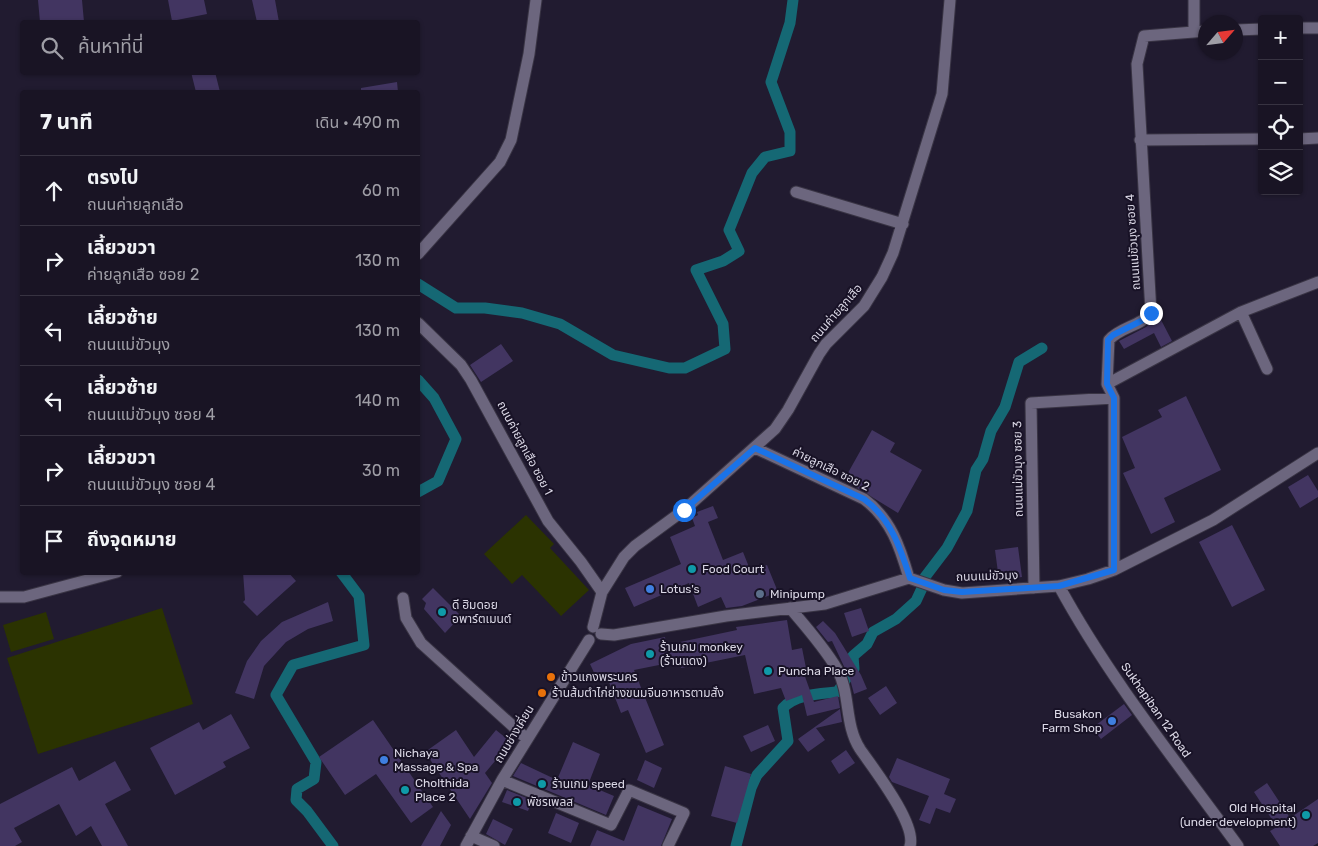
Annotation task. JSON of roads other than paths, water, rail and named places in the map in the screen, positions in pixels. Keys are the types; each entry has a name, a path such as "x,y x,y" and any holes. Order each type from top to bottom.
{"street":[{"path":"420,252 500,162 511,140 529,54 536,0"},
{"name":"ถนนค่ายลูกเสือ","path":"597,631 602,592 615,569 635,546 684,510 775,429 826,344 864,306 886,269 902,224 942,94 950,0"},
{"path":"1194,0 1194,31 1198,31"},
{"path":"1303,28 1318,28"},
{"path":"1243,30 1258,29"},
{"name":"ถนนแม่ขัวมุง ซอย 4","path":"1114,570 1114,398 1107,384 1108,340 1113,335 1147,318 1151,313 1137,64 1144,36 1194,31"},
{"path":"1303,139 1318,138"},
{"path":"1140,140 1258,139"},
{"path":"796,192 902,224"},
{"path":"1107,384 1241,312 1318,282"},
{"path":"1241,312 1267,369"},
{"name":"ถนนค่ายลูกเสือ ซอย 1","path":"420,325 461,365 548,521 602,592"},
{"name":"ถนนแม่ขัวมุง ซอย 3","path":"1034,588 1030,403 1114,398"},
{"name":"ค่ายลูกเสือ ซอย 2","path":"755,448 864,499 876,508 894,534 910,578"},
{"name":"ถนนแม่ขัวมุง","path":"910,578 944,590 962,592 1059,586 1114,570 1213,520 1318,453"},
{"path":"0,597 24,598 106,575"},
{"path":"597,631 614,635 825,604 910,578"},
{"name":"Sukhapiban 12 Road","path":"1059,586 1081,628 1158,738 1238,846"},
{"path":"403,598 406,618 421,643 527,739"},
{"path":"790,608 818,641 837,670 846,688 850,730 895,801 908,830 910,846"},
{"name":"ถนนช่างเคี่ยน","path":"469,841 502,780 589,640 596,641 597,631"},
{"path":"502,780 611,825 629,790 684,813 668,846"},
{"path":"469,841 494,846"}],"waterway":[{"path":"420,285 456,308 485,308 522,313 560,324 613,355 669,368 685,368 725,349 723,324 696,270 723,261 739,251 729,230 752,173 765,157 790,151 790,132 771,82 790,23 793,0"},
{"path":"925,577 947,548 967,511 976,470 983,459 991,431 1005,407 1019,362 1042,348"},
{"path":"420,382 434,398 456,439 438,481 420,491"},
{"path":"333,846 307,811 296,800 297,789 314,779 316,762 276,695 293,665 364,645 359,596 343,575"},
{"path":"736,846 751,788 757,775 788,741 783,708 788,703 801,697 837,692 854,669 853,656 867,644 873,632 896,619 916,601 923,586"}],"place":[{"name":"Food Court","path":"692,569"},
{"name":"Lotus's","path":"650,589"},
{"name":"Minipump","path":"760,594"},
{"name":"ดี ฮิมดอย อพาร์ตเมนต์","path":"442,612"},
{"name":"ร้านเกม monkey (ร้านแดง)","path":"650,654"},
{"name":"Puncha Place","path":"768,671"},
{"name":"ข้าวแกงพระนคร","path":"551,677"},
{"name":"ร้านส้มตำไก่ย่างขนมจีนอาหารตามสั่ง","path":"542,693"},
{"name":"Busakon Farm Shop","path":"1112,721"},
{"name":"Nichaya Massage & Spa","path":"384,760"},
{"name":"ร้านเกม speed","path":"542,784"},
{"name":"Cholthida Place 2","path":"405,790"},
{"name":"พัชรเพลส","path":"517,802"},
{"name":"Old Hospital (under development)","path":"1306,815"}]}
